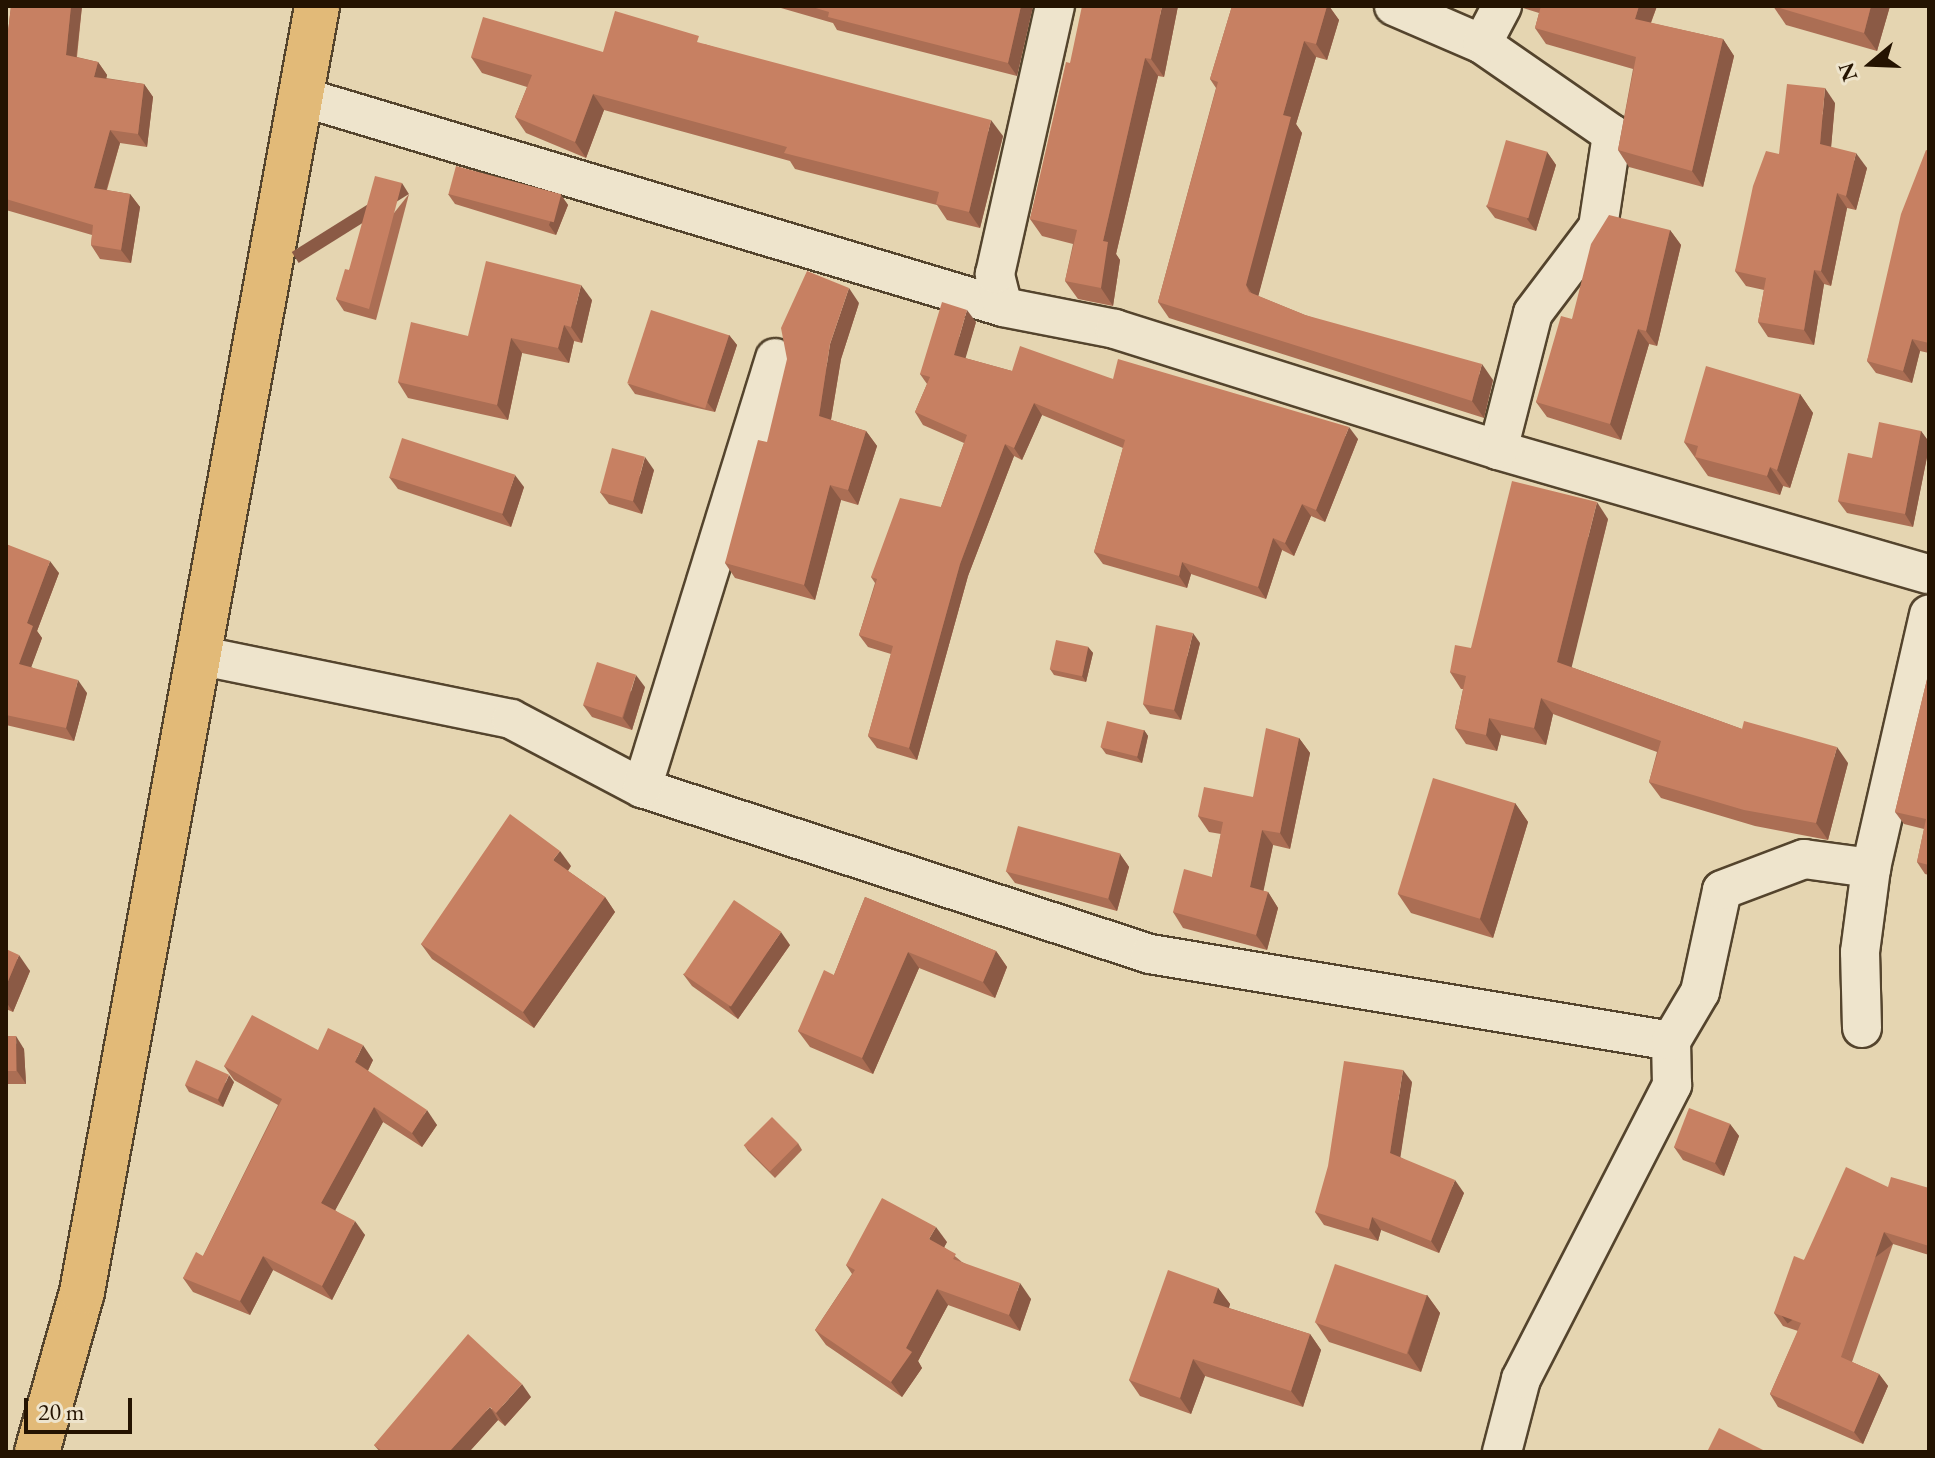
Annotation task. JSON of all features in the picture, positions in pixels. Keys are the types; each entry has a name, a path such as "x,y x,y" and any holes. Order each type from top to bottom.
{"main road":[{"path":"37,1452 82,1292 202,656 317,6"}],"street":[{"path":"1003,307 995,274 1055,6"},
{"path":"1394,6 1482,44 1612,134 1598,227 1533,313 1498,450"},
{"path":"1482,44 1502,6"},
{"path":"299,96 1003,307 1115,329 1498,450 1929,574"},
{"path":"642,788 775,358"},
{"path":"1862,1028 1860,952 1871,868 1929,615"},
{"path":"202,656 511,719 642,788 1150,954 1671,1041"},
{"path":"1502,1452 1521,1379 1672,1085 1671,1041 1700,992 1722,890 1804,859 1871,868"}],"building":[{"path":"11,6 71,6 66,55 98,62 94,77 144,84 138,134 110,130 94,188 130,194 121,250 91,245 93,225 6,199 6,41"},
{"path":"809,6 1021,6 1008,63 828,17 829,12"},
{"path":"1082,6 1162,6 1151,59 1145,58 1103,241 1108,242 1101,288 1065,281 1077,230 1030,219"},
{"path":"1232,6 1327,6 1316,44 1304,41 1283,115 1291,117 1246,285 1249,292 1305,315 1482,364 1472,401 1158,302 1218,82 1210,79"},
{"path":"1541,6 1639,6 1635,19 1723,39 1692,171 1618,150 1636,57 1535,28"},
{"path":"1773,6 1871,6 1864,33"},
{"path":"615,11 699,36 697,42 991,120 969,212 936,204 939,192 784,153 787,147 593,94 575,142 515,117 532,75 471,57 483,17 603,52"},
{"path":"1787,84 1825,88 1820,144 1856,153 1846,196 1837,193 1821,271 1814,270 1804,330 1758,322 1766,278 1735,271 1753,186 1766,151 1779,154"},
{"path":"1506,140 1547,152 1528,218 1487,206"},
{"path":"1926,150 1929,151 1929,343 1912,339 1903,371 1867,361 1901,214"},
{"path":"456,166 561,194 554,222 448,194"},
{"path":"375,176 402,183 369,309 336,299 345,269 349,270"},
{"path":"1609,215 1670,230 1646,331 1638,329 1610,424 1536,402 1561,316 1572,319 1591,244"},
{"path":"486,261 581,285 571,327 564,325 558,348 511,338 497,405 398,382 411,322 468,336"},
{"path":"807,271 849,288 830,344 819,416 866,431 848,490 830,485 804,585 725,563 758,440 767,442 787,359 781,328"},
{"path":"942,302 967,310 954,355 1012,371 1020,346 1113,379 1118,359 1349,427 1316,510 1302,504 1285,543 1273,538 1258,587 1182,562 1179,576 1094,552 1125,440 1034,403 1014,448 1005,444 960,564 909,748 868,736 893,646 859,635 877,579 871,577 900,498 941,507 967,435 915,412 930,377 920,374"},
{"path":"651,310 729,335 705,409 627,383"},
{"path":"1706,366 1800,394 1777,470 1770,467 1767,476 1695,457 1698,446 1684,442"},
{"path":"1879,422 1921,431 1905,514 1838,501 1848,453 1872,458"},
{"path":"402,438 515,475 503,514 389,477"},
{"path":"612,448 645,457 633,501 600,492"},
{"path":"1512,481 1597,502 1557,662 1742,729 1744,721 1837,747 1816,823 1744,810 1649,782 1661,741 1541,698 1534,728 1489,718 1486,735 1455,728 1466,676 1450,672 1455,645 1471,648"},
{"path":"6,544 50,561 27,623 33,626 19,664 78,680 66,728 6,715"},
{"path":"1156,625 1193,633 1174,710 1143,704"},
{"path":"1056,640 1088,647 1082,676 1050,669"},
{"path":"597,662 636,675 622,717 583,705"},
{"path":"1929,671 1929,865 1917,862 1926,819 1895,812"},
{"path":"1107,721 1144,730 1137,756 1100,747"},
{"path":"1266,728 1299,738 1280,833 1262,830 1250,887 1268,892 1256,935 1173,912 1184,869 1212,877 1223,822 1198,816 1204,787 1253,797"},
{"path":"1433,778 1515,803 1480,919 1398,894"},
{"path":"510,814 560,851 553,860 605,897 523,1012 421,944"},
{"path":"1018,826 1120,853 1108,899 1006,871"},
{"path":"865,897 996,951 983,982 908,952 862,1058 798,1031 824,970 834,975"},
{"path":"734,900 781,932 731,1006 684,975"},
{"path":"6,949 19,955 6,986"},
{"path":"252,1015 318,1050 328,1028 363,1045 355,1062 427,1110 412,1133 374,1107 321,1203 355,1221 322,1286 263,1256 240,1301 183,1278 196,1252 203,1256 282,1099 224,1066"},
{"path":"6,1036 16,1036 16,1071 6,1071"},
{"path":"196,1060 229,1075 218,1099 185,1085"},
{"path":"1344,1061 1403,1070 1390,1153 1455,1180 1431,1241 1372,1217 1369,1229 1315,1212 1328,1166"},
{"path":"1689,1108 1730,1124 1715,1163 1674,1147"},
{"path":"772,1117 798,1143 770,1171 744,1145"},
{"path":"1846,1167 1888,1187 1891,1177 1929,1188 1929,1246 1884,1232 1841,1357 1879,1374 1854,1432 1770,1394 1801,1323 1774,1313 1794,1256 1804,1260"},
{"path":"882,1198 936,1227 929,1239 956,1254 953,1259 1020,1283 1009,1315 937,1289 906,1348 912,1352 891,1382 815,1330 855,1270 846,1265"},
{"path":"1335,1264 1427,1296 1407,1354 1315,1323"},
{"path":"1168,1270 1218,1288 1213,1303 1310,1334 1291,1391 1193,1359 1180,1398 1129,1380"},
{"path":"468,1334 522,1384 496,1413 490,1407 449,1452 383,1452 374,1445"},
{"path":"1719,1428 1767,1452 1707,1452"}]}
